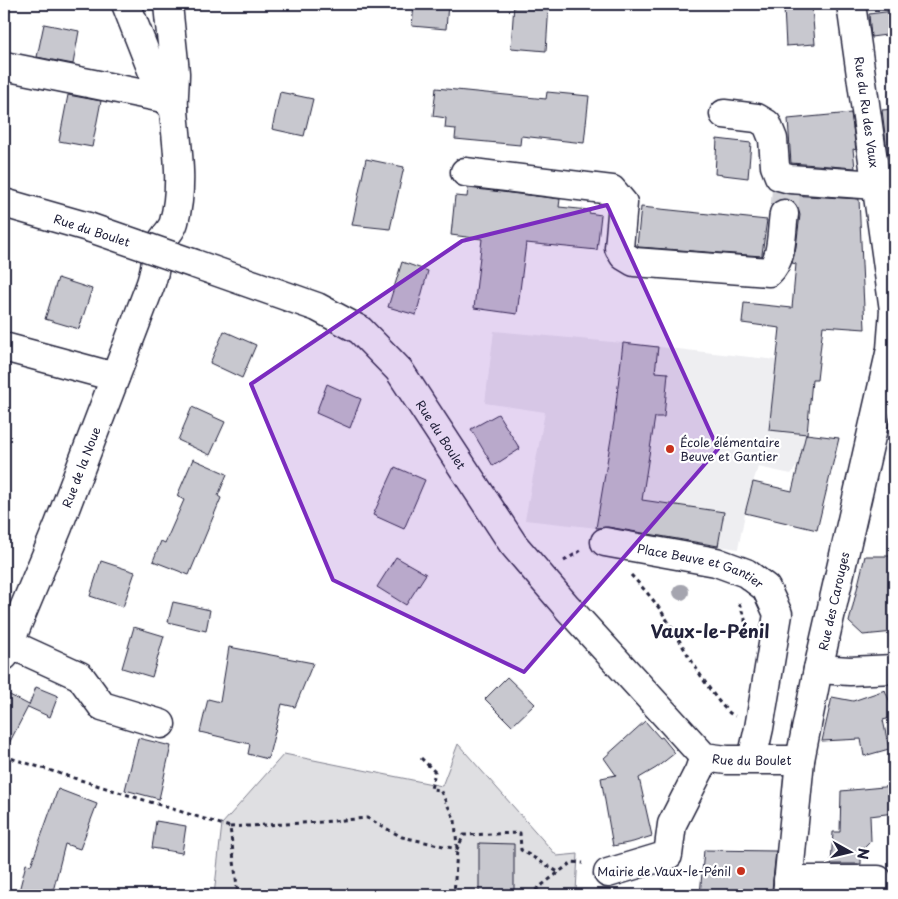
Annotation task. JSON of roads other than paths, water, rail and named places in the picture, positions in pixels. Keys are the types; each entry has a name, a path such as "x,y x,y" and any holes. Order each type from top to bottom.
{"street":[{"name":"Rue de la Noue","path":"7,650 58,528 153,277 154,264 163,240 171,231 174,223 179,187 179,160 168,103 126,4"},
{"name":"Rue de la Noue","path":"168,4 175,74 168,103"},
{"name":"Rue du Ru des Vaux","path":"851,4 894,310"},
{"path":"4,66 168,103"},
{"path":"465,172 612,190 623,203 619,248 624,256 634,262 769,272 775,267 778,260 785,194 775,166 773,139 768,124 757,118 724,114"},
{"path":"785,194 877,185"},
{"name":"Rue du Boulet","path":"4,203 88,226 317,307 360,330 399,370 513,544 567,607 704,757 727,760 800,760"},
{"name":"Rue des Carouges","path":"787,887 800,760 818,670 891,349 894,310"},
{"path":"4,347 115,377"},
{"name":"Place Beuve et Gantier","path":"596,547 716,562 746,573 766,588 778,614 752,759"},
{"path":"7,650 80,676 102,706 161,724"},
{"path":"818,670 894,669"},
{"path":"608,873 668,855 672,824 699,771 704,757"},
{"path":"787,887 878,880 879,895"}],"tunnel":[{"path":"784,214 786,190"}],"place":[{"name":"École élémentaire Beuve et Gantier","path":"670,449"},
{"name":"Mairie de Vaux-le-Pénil","path":"741,871"}],"district":[{"name":"Vaux-le-Pénil","path":"710,630"}]}
